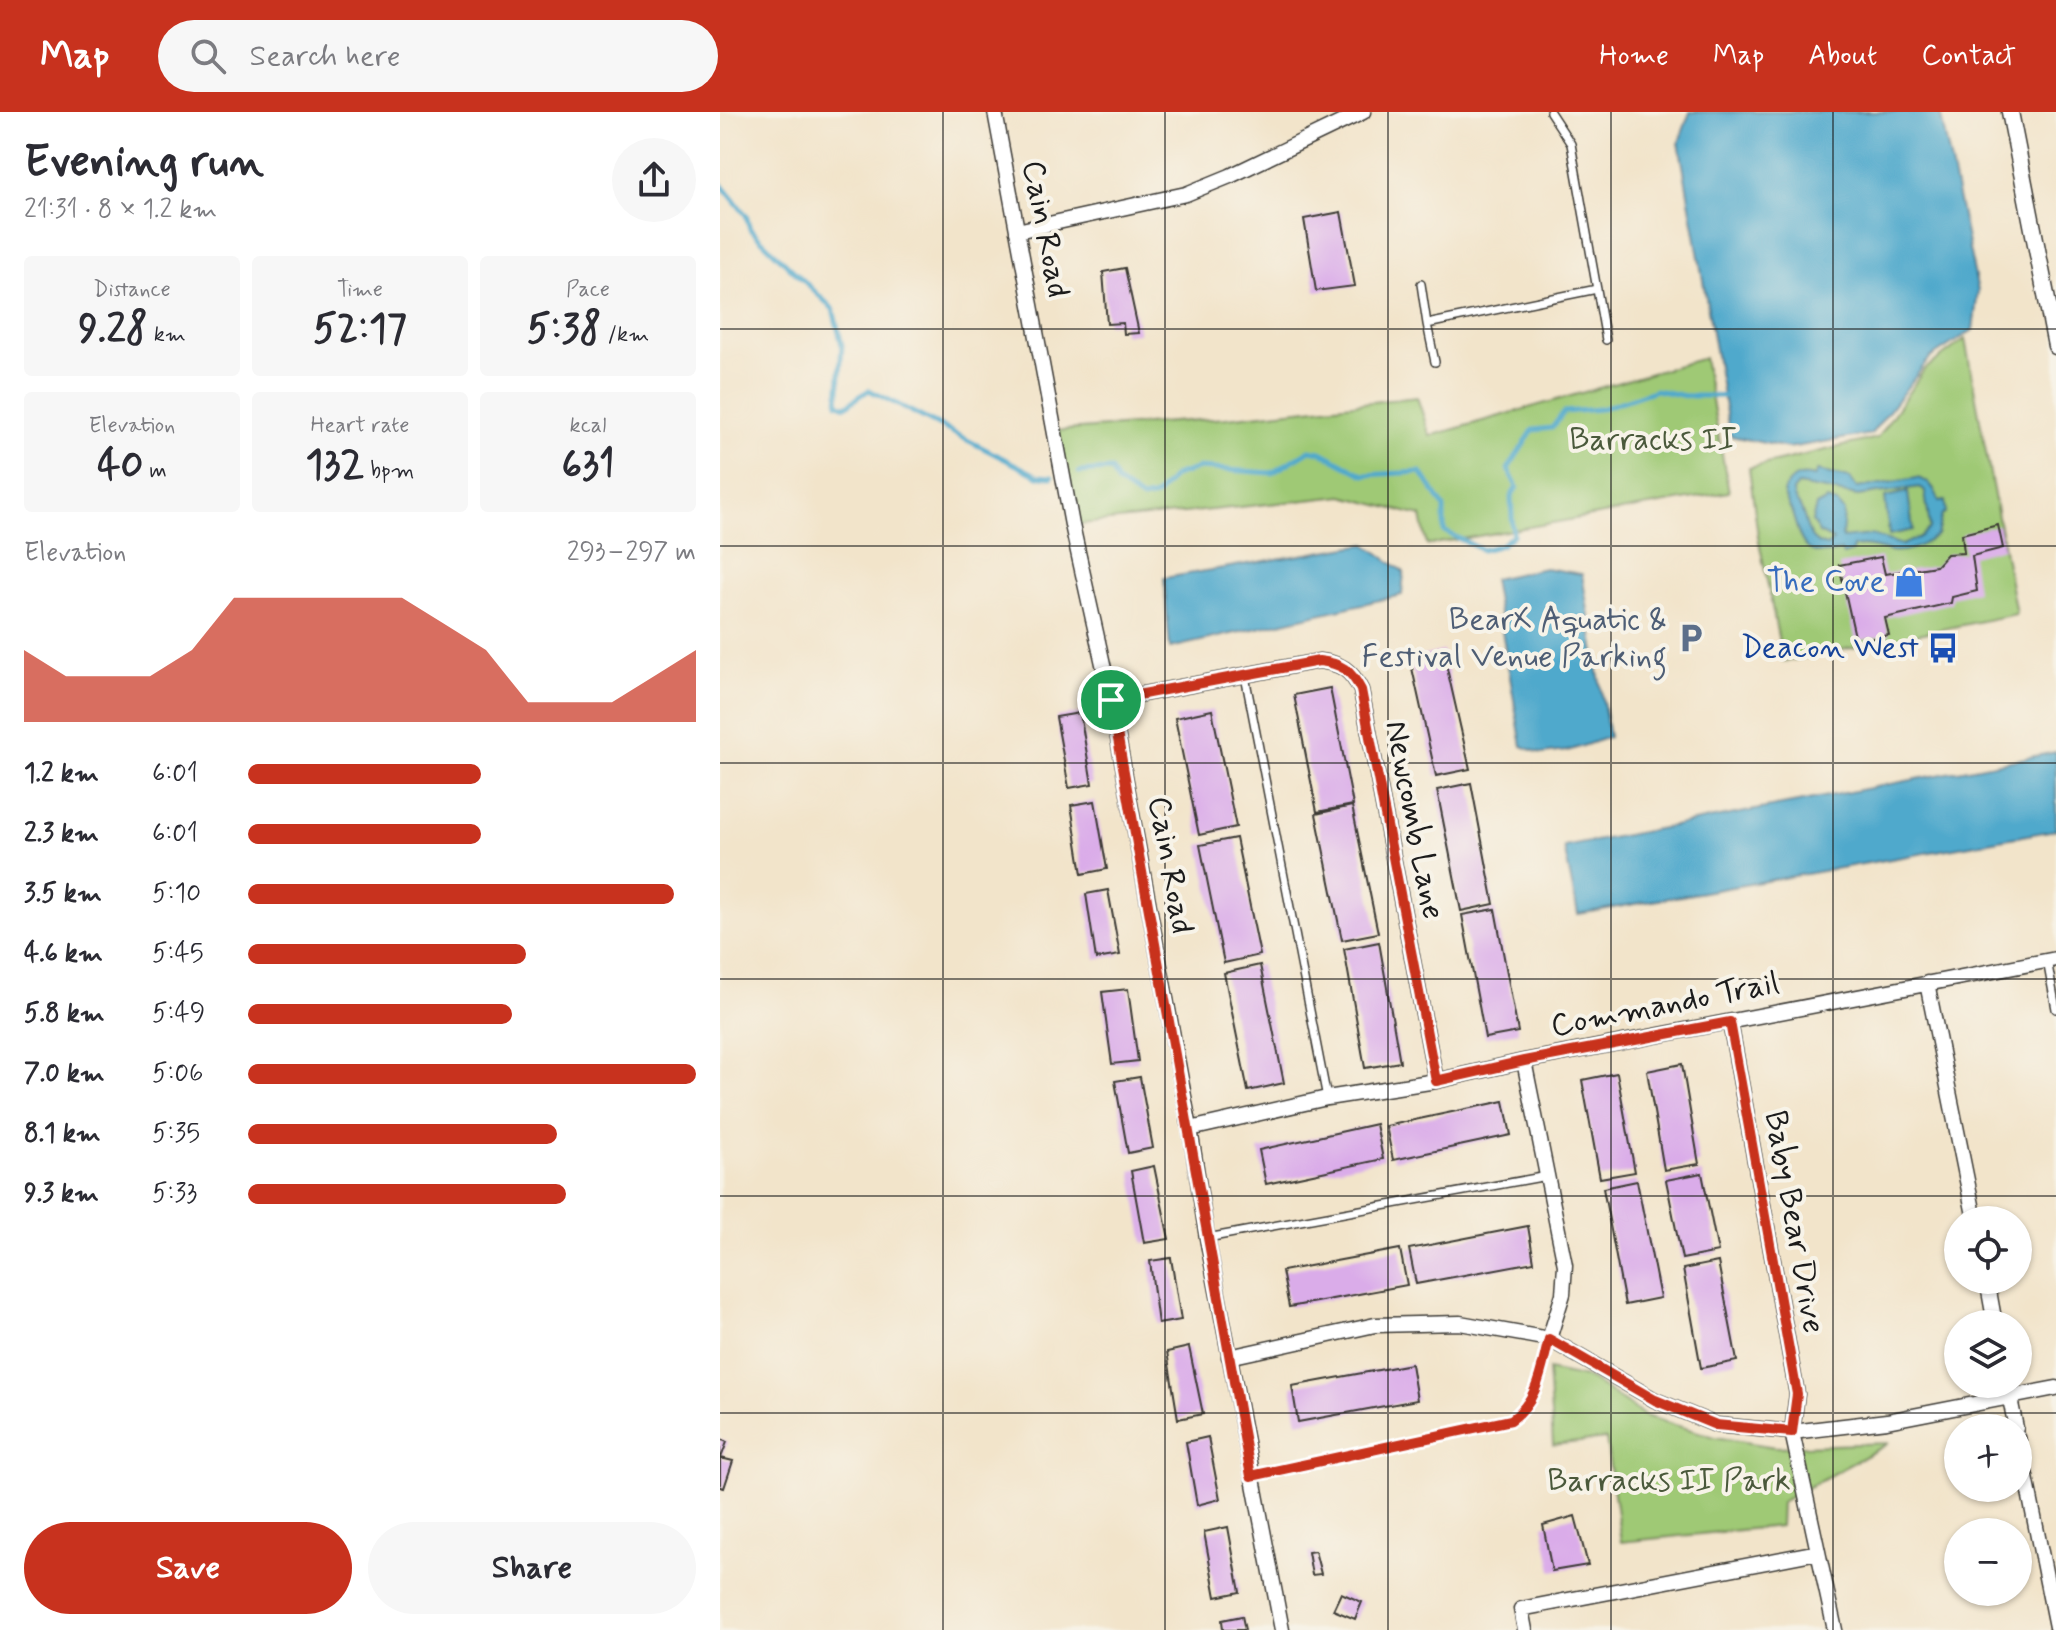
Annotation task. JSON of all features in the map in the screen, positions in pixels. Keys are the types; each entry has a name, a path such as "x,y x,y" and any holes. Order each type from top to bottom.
{"street":[{"name":"Cain Road","path":"995,112 1072,525 1111,700 1190,1129 1207,1238 1282,1630"},
{"path":"1017,231 1186,194 1363,112"},
{"path":"2010,112 2056,342"},
{"name":"Newcomb Lane","path":"1111,700 1319,661 1333,662 1346,668 1361,690 1436,1081"},
{"name":"Commando Trail","path":"1190,1129 1327,1098 1436,1081 1524,1061 2052,960"},
{"path":"1927,983 1972,1206"},
{"name":"Baby Bear Drive","path":"1730,1022 1797,1394 1792,1432 1835,1630"},
{"path":"1524,1061 1565,1280 1549,1339"},
{"path":"1229,1357 1375,1325 1460,1323 1549,1339 1655,1400 1716,1425 1792,1432 1887,1421 1978,1398"},
{"path":"2032,1389 2056,1388"},
{"path":"2031,1502 2056,1627"},
{"path":"1525,1630 1521,1609 1818,1552"}],"lane":[{"path":"1550,112 1571,144 1606,340"},
{"path":"1421,284 1435,362"},
{"path":"1427,324 1597,289"},
{"path":"1245,675 1327,1098"},
{"path":"2052,960 2056,1009"},
{"path":"1207,1238 1547,1176"},
{"path":"1251,1476 1511,1420 1524,1411 1534,1396 1549,1339"}],"green space":[{"path":"1965,339 2016,614 1783,662 1758,536 1749,468 1877,438 1924,370"},
{"name":"Barracks II","path":"1704,358 1729,492 1427,545 1421,516 1343,496 1072,525 1054,431 1226,418 1417,397 1430,436"},
{"name":"Barracks II Park","path":"1548,1370 1590,1379 1645,1416 1715,1437 1775,1447 1889,1443 1781,1502 1780,1526 1621,1542 1606,1439 1553,1445"}],"water":[{"path":"1690,112 1940,112 1978,291 1973,330 1930,358 1871,434 1788,448 1730,436 1679,142"},
{"path":"1817,471 1850,478 1857,488 1917,478 1931,486 1939,501 1945,501 1946,513 1942,514 1937,535 1912,549 1892,551 1857,546 1843,555 1841,551 1820,553 1807,548 1803,542 1783,492 1795,478 1803,475 1814,477","holes":["1798,485 1858,496 1920,487 1925,492 1930,528 1920,537 1902,545 1872,535 1842,538 1844,512 1837,503 1827,500 1816,506 1812,521 1819,533 1833,540 1827,546 1811,537 1793,491"]},
{"path":"1908,492 1913,530 1889,535 1885,497"},
{"path":"1366,544 1404,572 1402,595 1170,648 1164,578"},
{"path":"1545,568 1582,574 1609,737 1568,751 1542,754 1522,746 1493,579"},
{"path":"2056,752 2056,830 1578,914 1564,847"}],"building":[{"path":"1341,212 1355,286 1316,291 1304,219"},
{"path":"1125,268 1139,333 1124,334 1123,323 1107,324 1103,272"},
{"name":"The Cove","path":"1998,525 2003,548 1972,556 1977,591 1952,597 1951,603 1885,618 1889,635 1856,641 1839,565 1881,557 1885,574 1936,566 1947,554 1964,553 1962,534"},
{"path":"1443,651 1470,769 1436,776 1410,659"},
{"path":"1330,688 1353,805 1317,812 1294,695"},
{"path":"1212,710 1236,827 1199,835 1175,718"},
{"path":"1080,713 1092,784 1069,788 1056,717"},
{"path":"1471,783 1494,904 1461,911 1437,790"},
{"path":"1095,801 1107,869 1082,874 1071,805"},
{"path":"1352,806 1378,933 1342,940 1316,814"},
{"path":"1236,838 1260,955 1224,963 1200,845"},
{"path":"1108,890 1120,955 1096,959 1086,894"},
{"path":"1495,909 1518,1032 1485,1038 1462,915"},
{"path":"1379,942 1400,1062 1365,1068 1344,949"},
{"path":"1260,965 1284,1083 1248,1091 1224,973"},
{"path":"1128,989 1138,1061 1112,1064 1102,992"},
{"path":"1682,1064 1699,1164 1664,1170 1647,1071"},
{"path":"1617,1073 1635,1172 1600,1178 1582,1080"},
{"path":"1140,1077 1153,1148 1128,1153 1115,1081"},
{"path":"1504,1101 1511,1135 1393,1160 1386,1126"},
{"path":"1376,1124 1383,1159 1266,1184 1259,1150"},
{"path":"1154,1166 1169,1239 1144,1243 1131,1171"},
{"path":"1702,1173 1718,1252 1682,1259 1666,1180"},
{"path":"1637,1181 1660,1298 1625,1305 1603,1188"},
{"path":"1528,1226 1534,1262 1416,1284 1409,1249"},
{"path":"1400,1249 1407,1285 1289,1307 1282,1271"},
{"path":"1171,1258 1181,1320 1158,1324 1150,1261"},
{"path":"1718,1262 1737,1361 1701,1368 1683,1269"},
{"path":"1189,1347 1203,1414 1178,1419 1167,1352"},
{"path":"1411,1364 1417,1400 1298,1422 1292,1386"},
{"path":"1208,1437 1220,1499 1197,1505 1186,1442"},
{"path":"720,1439 727,1442 721,1458 733,1461 724,1488 720,1487"},
{"path":"1575,1516 1588,1565 1552,1571 1543,1525"},
{"path":"1228,1527 1240,1592 1216,1597 1204,1532"},
{"path":"1315,1551 1321,1574 1312,1575 1308,1552"},
{"path":"1341,1593 1362,1602 1355,1619 1333,1610"},
{"path":"1242,1616 1245,1630 1223,1630 1222,1620"}],"waterway":[{"path":"720,183 746,215 750,229 833,309 842,345 838,403 846,406 869,390 1038,476 1052,477"},
{"path":"1079,472 1111,470 1117,482 1142,499 1156,496 1174,476 1199,468 1272,473 1310,450 1321,452 1364,475 1421,472 1444,507 1444,531 1482,550 1501,545 1513,535 1511,497 1517,487 1508,469 1533,430 1552,428 1564,412 1600,409 1656,390 1685,396 1727,396"}],"place":[{"name":"The Cove","path":"1909,582"},
{"name":"BearX Aquatic & Festival Venue Parking","path":"1691,638"},
{"name":"Deacon West","path":"1943,648"}],"route":[{"path":"1319,661 1333,662 1346,668 1355,678 1361,690 1436,1081 1730,1022 1797,1394 1792,1432 1716,1425 1655,1400 1549,1339 1534,1396 1524,1411 1511,1420 1251,1476 1111,700 1319,661"}]}
